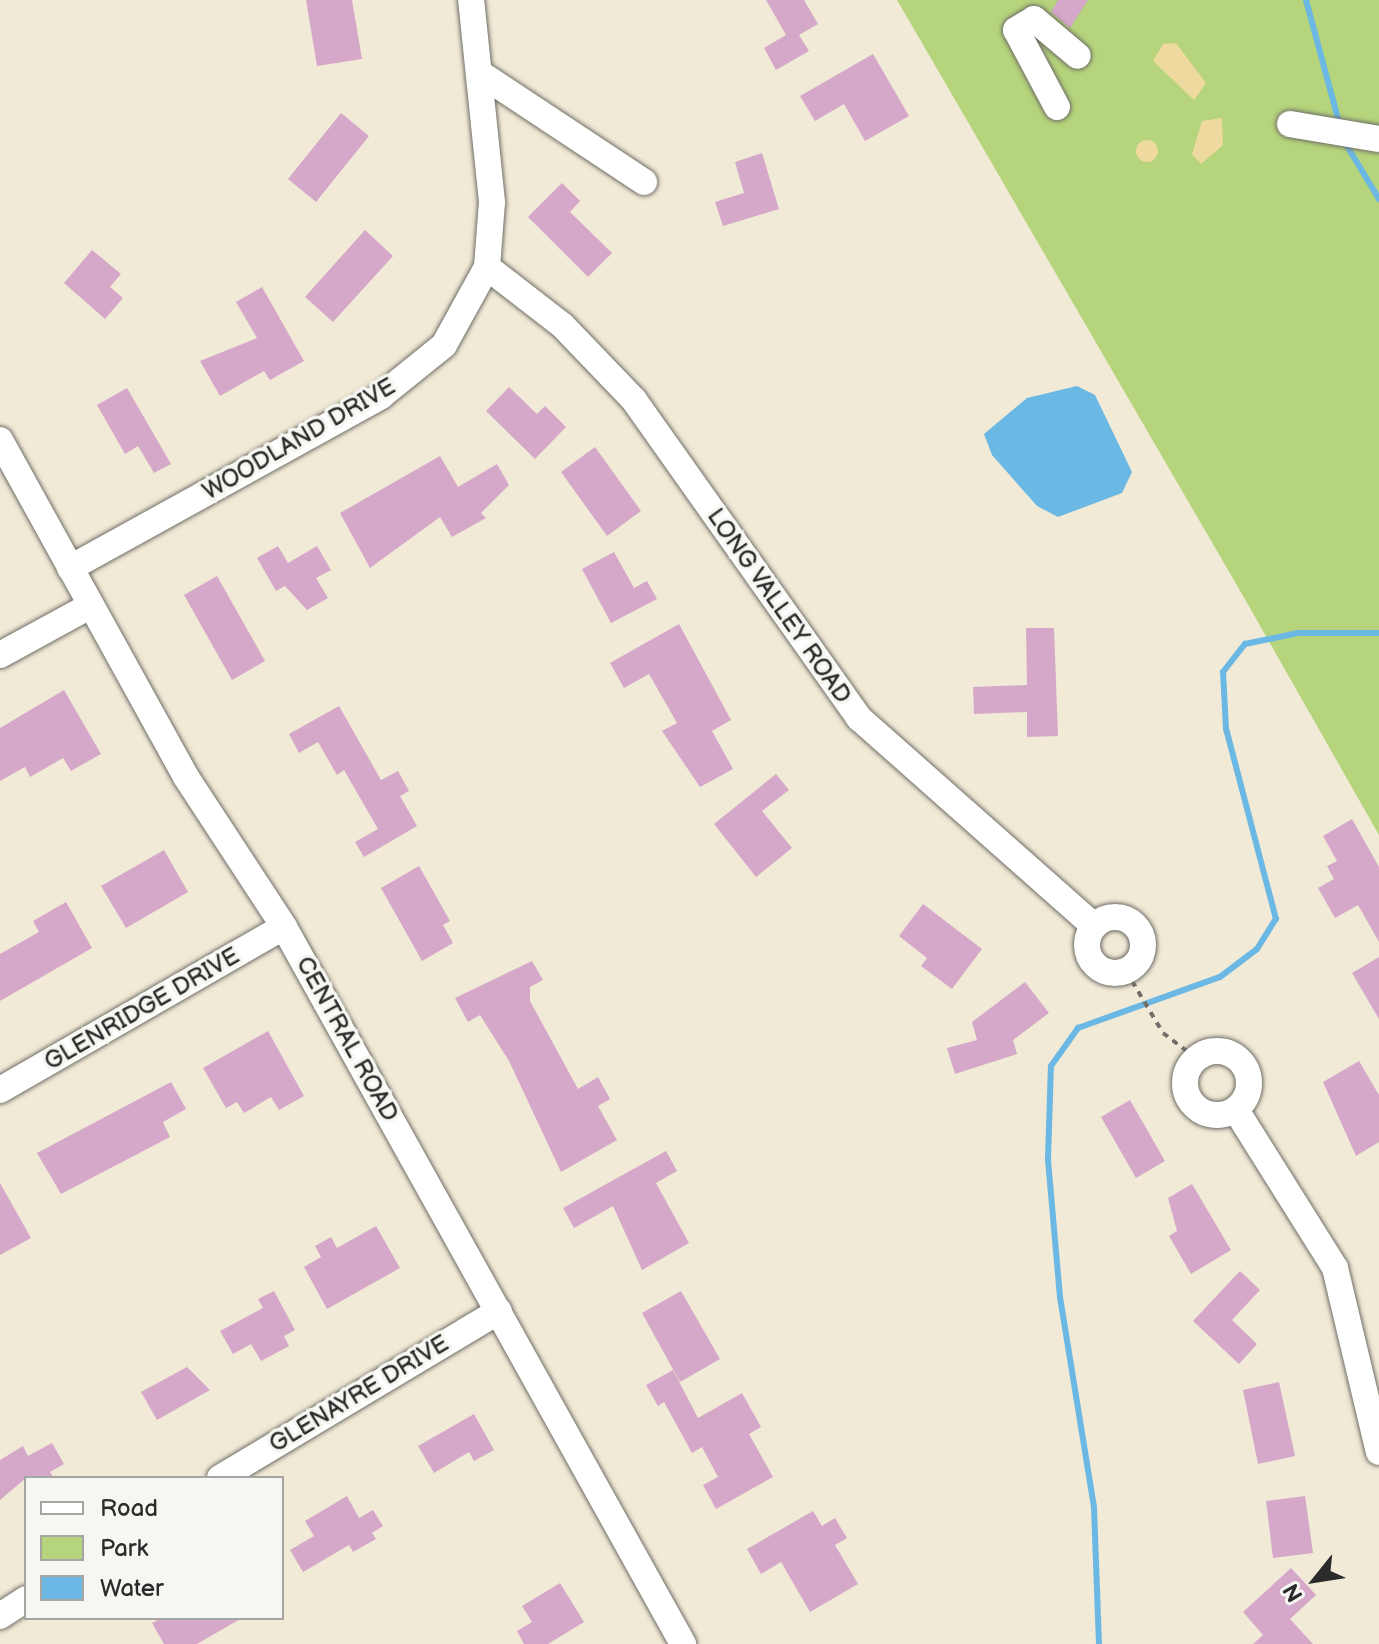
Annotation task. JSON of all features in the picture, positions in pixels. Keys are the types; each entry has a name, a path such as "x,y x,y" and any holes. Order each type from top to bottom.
{"street":[{"name":"WOODLAND DRIVE","path":"70,568 381,396 444,345 487,267 492,202 484,76 471,0"},
{"path":"1057,107 1016,30 1034,19 1078,56"},
{"path":"484,76 644,182"},
{"path":"1300,125 1376,138"},
{"name":"LONG VALLEY ROAD","path":"487,267 563,326 634,400 859,718 1094,926"},
{"name":"CENTRAL ROAD","path":"0,440 186,777 284,927 683,1644"},
{"path":"0,655 90,606"},
{"path":"1110,917 1136,925 1143,951 1131,979 1107,973 1092,961 1087,943 1094,926 1110,917"},
{"name":"GLENRIDGE DRIVE","path":"0,1090 284,927"},
{"path":"1221,1051 1240,1061 1248,1092 1236,1110 1215,1116 1195,1107 1185,1088 1196,1058 1221,1051"},
{"path":"1236,1110 1335,1268 1379,1452"},
{"name":"GLENAYRE DRIVE","path":"223,1476 499,1311"},
{"path":"0,1616 24,1600"}],"path":[{"path":"1131,979 1163,1033 1196,1058"}],"green space":[{"path":"897,0 1379,0 1379,835 1246,601"}],"sand":[{"path":"1176,43 1206,83 1194,100 1153,61 1163,44"},
{"path":"1222,118 1223,145 1201,164 1192,154 1202,121"},
{"path":"1147,140 1155,143 1158,151 1155,159 1147,162 1139,159 1136,151 1139,143"}],"water":[{"path":"1077,386 1095,395 1132,472 1122,493 1058,517 1037,506 992,455 984,434 1027,398"}],"building":[{"path":"306,0 352,0 362,59 317,66"},
{"path":"766,0 804,0 818,24 799,35 809,51 776,70 764,48 786,35"},
{"path":"1058,0 1088,0 1070,28 1051,12"},
{"path":"873,54 909,116 865,141 844,104 815,121 800,96"},
{"path":"341,113 369,136 316,202 288,179"},
{"path":"762,153 779,209 723,226 715,202 744,193 735,162"},
{"path":"562,183 580,201 570,212 612,253 588,277 528,217"},
{"path":"365,230 393,256 333,322 305,297"},
{"path":"92,250 121,274 110,287 123,298 105,319 64,283"},
{"path":"262,287 304,361 270,380 264,371 220,396 200,361 257,338 236,302"},
{"path":"509,387 537,414 545,406 566,427 535,459 486,411"},
{"path":"127,388 171,464 154,473 138,446 125,454 97,405"},
{"path":"595,447 641,511 607,536 561,472"},
{"path":"440,456 458,487 497,464 509,485 481,513 486,518 452,537 440,517 370,568 340,513"},
{"path":"278,546 288,563 317,546 331,570 316,578 328,598 307,610 285,586 276,591 257,558"},
{"path":"614,552 634,588 647,581 657,599 611,623 582,569"},
{"path":"217,576 265,661 232,680 184,595"},
{"path":"679,624 731,720 712,731 733,769 700,787 662,731 677,723 649,674 624,688 610,663"},
{"path":"1026,628 1054,628 1058,736 1027,737 1027,712 974,714 973,687 1027,685"},
{"path":"64,690 101,754 71,771 63,758 30,777 25,767 0,781 0,728"},
{"path":"339,706 381,780 398,771 409,791 400,796 417,826 364,857 355,842 378,829 344,770 337,775 318,742 299,753 289,734"},
{"path":"776,774 789,790 762,811 792,848 756,877 714,824"},
{"path":"1352,819 1379,867 1379,942 1358,905 1335,918 1318,888 1334,879 1327,866 1337,861 1323,836"},
{"path":"164,850 188,892 126,928 101,886"},
{"path":"419,866 450,921 443,925 453,943 422,961 381,888"},
{"path":"66,902 92,948 0,1001 0,954 39,932 33,921"},
{"path":"923,904 982,949 952,989 921,966 927,958 899,936"},
{"path":"1379,957 1379,1019 1352,973"},
{"path":"532,961 543,980 530,987 530,1001 578,1089 598,1077 610,1099 598,1106 617,1140 561,1172 509,1061 480,1015 468,1022 455,998"},
{"path":"1025,982 1049,1013 1013,1040 1017,1054 955,1074 947,1048 977,1040 972,1022"},
{"path":"268,1031 304,1096 279,1110 271,1097 244,1113 237,1102 226,1108 203,1068"},
{"path":"1359,1061 1379,1095 1379,1142 1356,1156 1323,1082"},
{"path":"171,1082 186,1109 163,1122 170,1137 61,1194 37,1153"},
{"path":"1130,1100 1165,1161 1136,1178 1101,1117"},
{"path":"666,1151 677,1171 656,1183 689,1243 642,1270 613,1206 574,1228 563,1208"},
{"path":"0,1183 31,1238 0,1255"},
{"path":"1192,1184 1231,1250 1191,1274 1169,1236 1177,1231 1168,1198"},
{"path":"376,1226 400,1268 327,1309 304,1267 321,1257 315,1246 331,1237 337,1248"},
{"path":"1240,1271 1260,1290 1232,1320 1257,1344 1239,1364 1193,1321"},
{"path":"274,1291 295,1330 284,1336 289,1346 261,1361 251,1344 233,1354 220,1331 263,1308 258,1299"},
{"path":"681,1291 720,1359 680,1382 642,1313"},
{"path":"187,1367 210,1390 157,1420 141,1392"},
{"path":"673,1370 698,1418 742,1393 761,1427 749,1434 773,1477 716,1509 703,1485 718,1477 702,1447 692,1453 664,1402 658,1406 646,1385"},
{"path":"1279,1382 1295,1456 1258,1464 1243,1390"},
{"path":"474,1414 494,1450 474,1461 469,1452 434,1473 418,1446"},
{"path":"52,1443 64,1464 50,1472 53,1476 24,1476 24,1480 0,1500 0,1460 23,1446 28,1456"},
{"path":"347,1496 359,1518 373,1510 383,1526 372,1533 376,1539 353,1552 349,1545 303,1572 290,1550 314,1536 305,1521"},
{"path":"1305,1496 1313,1553 1273,1558 1266,1501"},
{"path":"813,1511 822,1526 835,1518 847,1538 835,1545 858,1584 810,1612 781,1562 761,1574 747,1549"},
{"path":"1291,1568 1316,1595 1290,1619 1313,1644 1253,1644 1263,1635 1243,1612"},
{"path":"560,1583 584,1622 548,1644 524,1644 517,1631 532,1622 522,1606"},
{"path":"157,1620 239,1620 197,1644 164,1644 152,1623"}],"waterway":[{"path":"1306,0 1340,126"},
{"path":"1344,141 1379,199"},
{"path":"1099,1644 1094,1507 1060,1297 1048,1159 1051,1066 1078,1028 1220,977 1257,949 1276,919 1226,729 1223,672 1245,644 1298,633 1379,633"}]}
